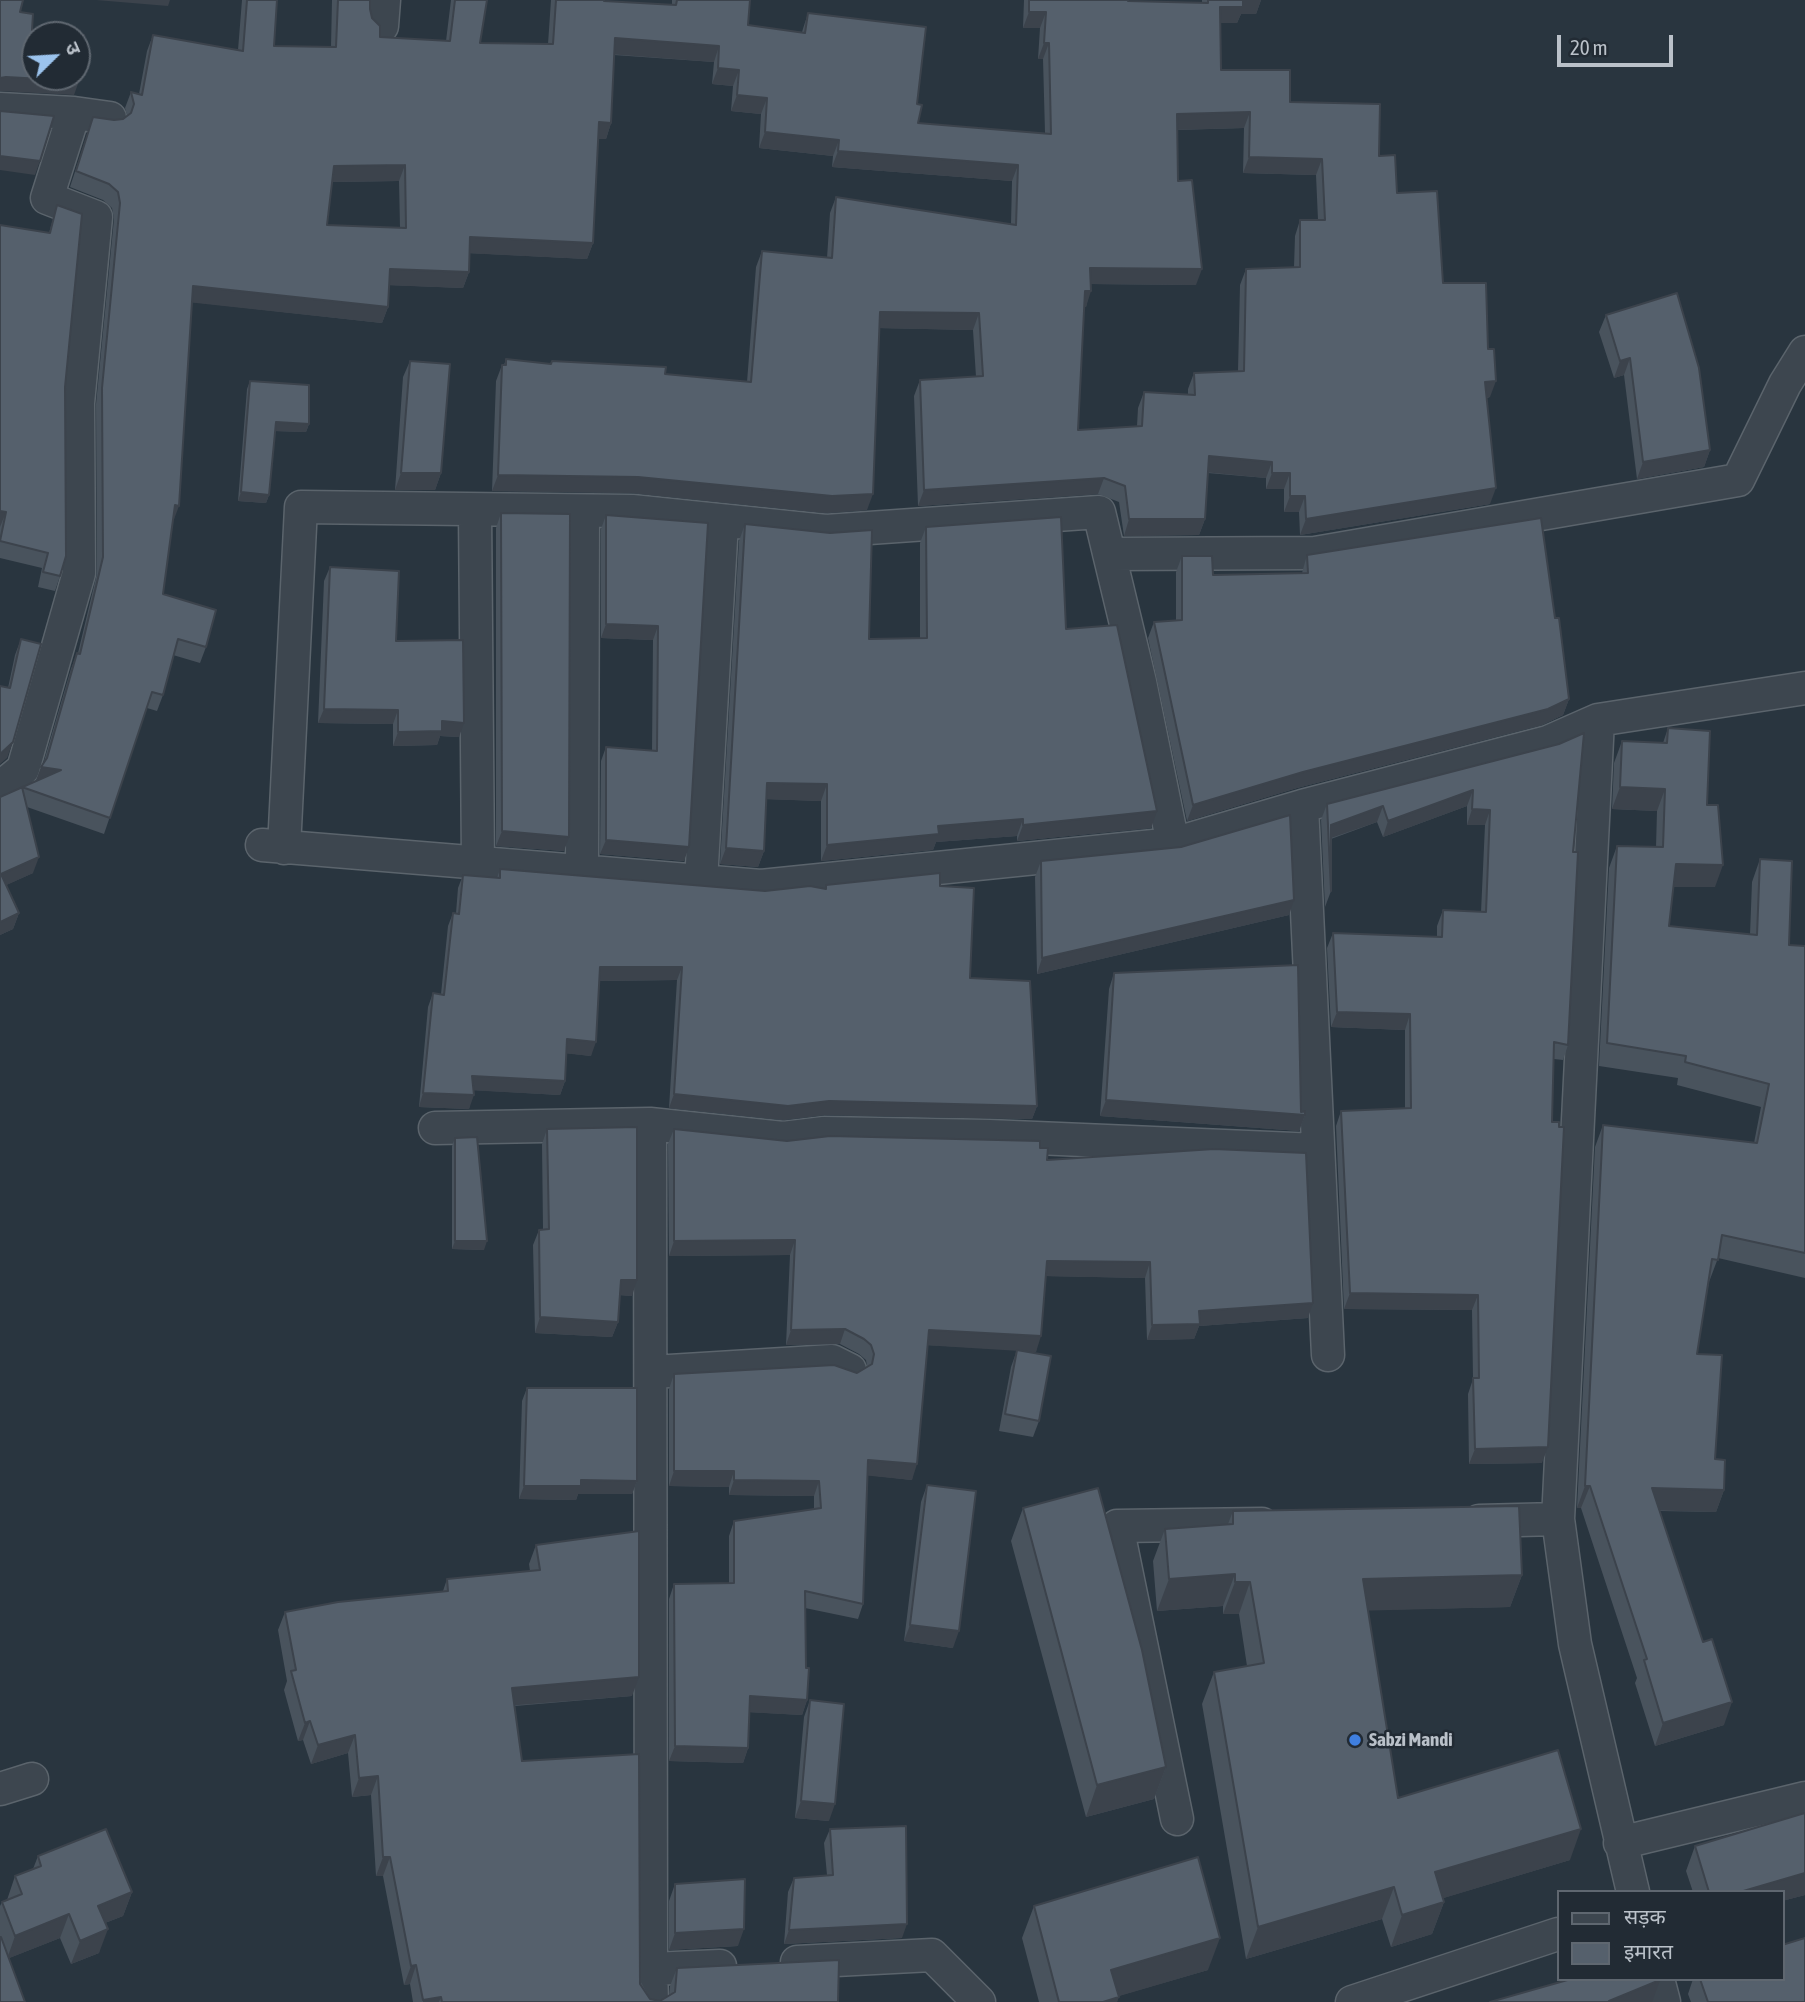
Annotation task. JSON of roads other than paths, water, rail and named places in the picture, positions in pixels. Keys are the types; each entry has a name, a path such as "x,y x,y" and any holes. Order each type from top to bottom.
{"street":[{"path":"0,109 110,118"},
{"path":"0,788 23,769 79,573 78,402 96,216 47,198 74,113"},
{"path":"1109,554 1315,553 1738,480 1785,384 1805,352"},
{"path":"1172,844 1140,682 1099,512 826,531 722,523 632,510 475,511 301,507 273,846 761,886 1172,844 1302,806 1548,742 1598,720 1805,688"},
{"path":"475,511 478,863"},
{"path":"582,871 583,511"},
{"path":"701,881 722,523"},
{"path":"1598,720 1558,1519 1575,1644 1619,1843 1632,1890"},
{"path":"1302,806 1328,1355"},
{"path":"435,1128 650,1124 783,1138 824,1133 975,1136 1318,1150"},
{"path":"650,1124 653,1372 652,2002"},
{"path":"653,1372 832,1361 850,1370"},
{"path":"1448,1521 1558,1519"},
{"path":"1177,1819 1117,1526 1296,1524"},
{"path":"0,1790 32,1779"},
{"path":"1619,1843 1805,1798"},
{"path":"1352,2002 1556,1935"},
{"path":"652,1969 932,1955 979,2002"},
{"path":"1659,1981 1664,2002"}],"place":[{"name":"Sabzi Mandi","path":"1355,1740"}]}
